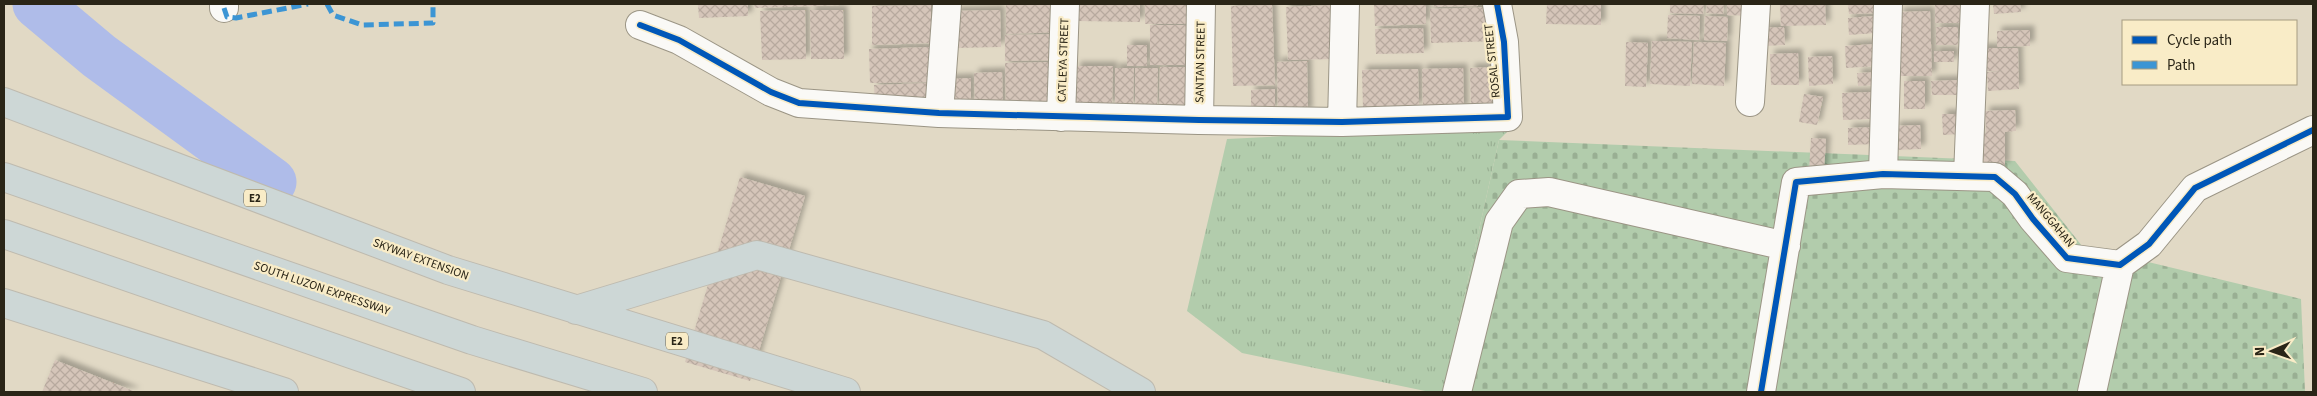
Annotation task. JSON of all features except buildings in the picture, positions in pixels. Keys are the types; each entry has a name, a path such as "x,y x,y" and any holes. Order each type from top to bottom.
{"highway":[{"name":"SKYWAY EXTENSION","path":"4,102 448,270 846,392"},
{"name":"SOUTH LUZON EXPRESSWAY","path":"4,177 472,340 643,392"},
{"path":"4,234 461,392"},
{"path":"576,310 757,255 1043,335 1141,392"},
{"path":"4,303 284,392"}],"street":[{"path":"939,113 947,4"},
{"name":"CATLEYA STREET","path":"1062,117 1065,4"},
{"name":"SANTAN STREET","path":"1199,120 1201,4"},
{"path":"640,26 679,40 770,92 799,103 939,113 1342,122 1345,4"},
{"name":"ROSAL STREET","path":"1342,122 1508,117 1504,42 1496,4"},
{"path":"1750,102 1756,4"},
{"path":"1883,174 1888,4"},
{"path":"1968,176 1975,4"},
{"path":"2092,392 2120,265 2149,244 2195,188 2313,130"},
{"name":"MANGGAHAN","path":"1786,246 1796,182 1883,174 1968,176 1995,178 2015,194 2033,219 2067,258 2120,265"},
{"path":"1457,392 1500,222 1519,194 1549,192 1786,246 1761,392"}],"green space":[{"path":"1515,124 1499,140 1443,392 1430,392 1242,353 1187,311 1227,139"},
{"path":"1499,140 2015,161 2082,246 2301,299 2305,392 1443,392"}],"waterway":[{"path":"37,4 99,56 272,182"}],"marked path":[{"path":"224,8 227,17 236,18 308,4"},
{"path":"327,4 333,15 362,25 433,23 433,4"}],"cycle path":[{"path":"640,25 679,40 771,92 799,103 939,113 1342,122 1508,117 1504,42 1497,4"},
{"path":"1761,392 1796,182 1883,174 1995,177 2015,194 2033,219 2067,258 2120,265 2149,244 2195,188 2313,130"}]}
